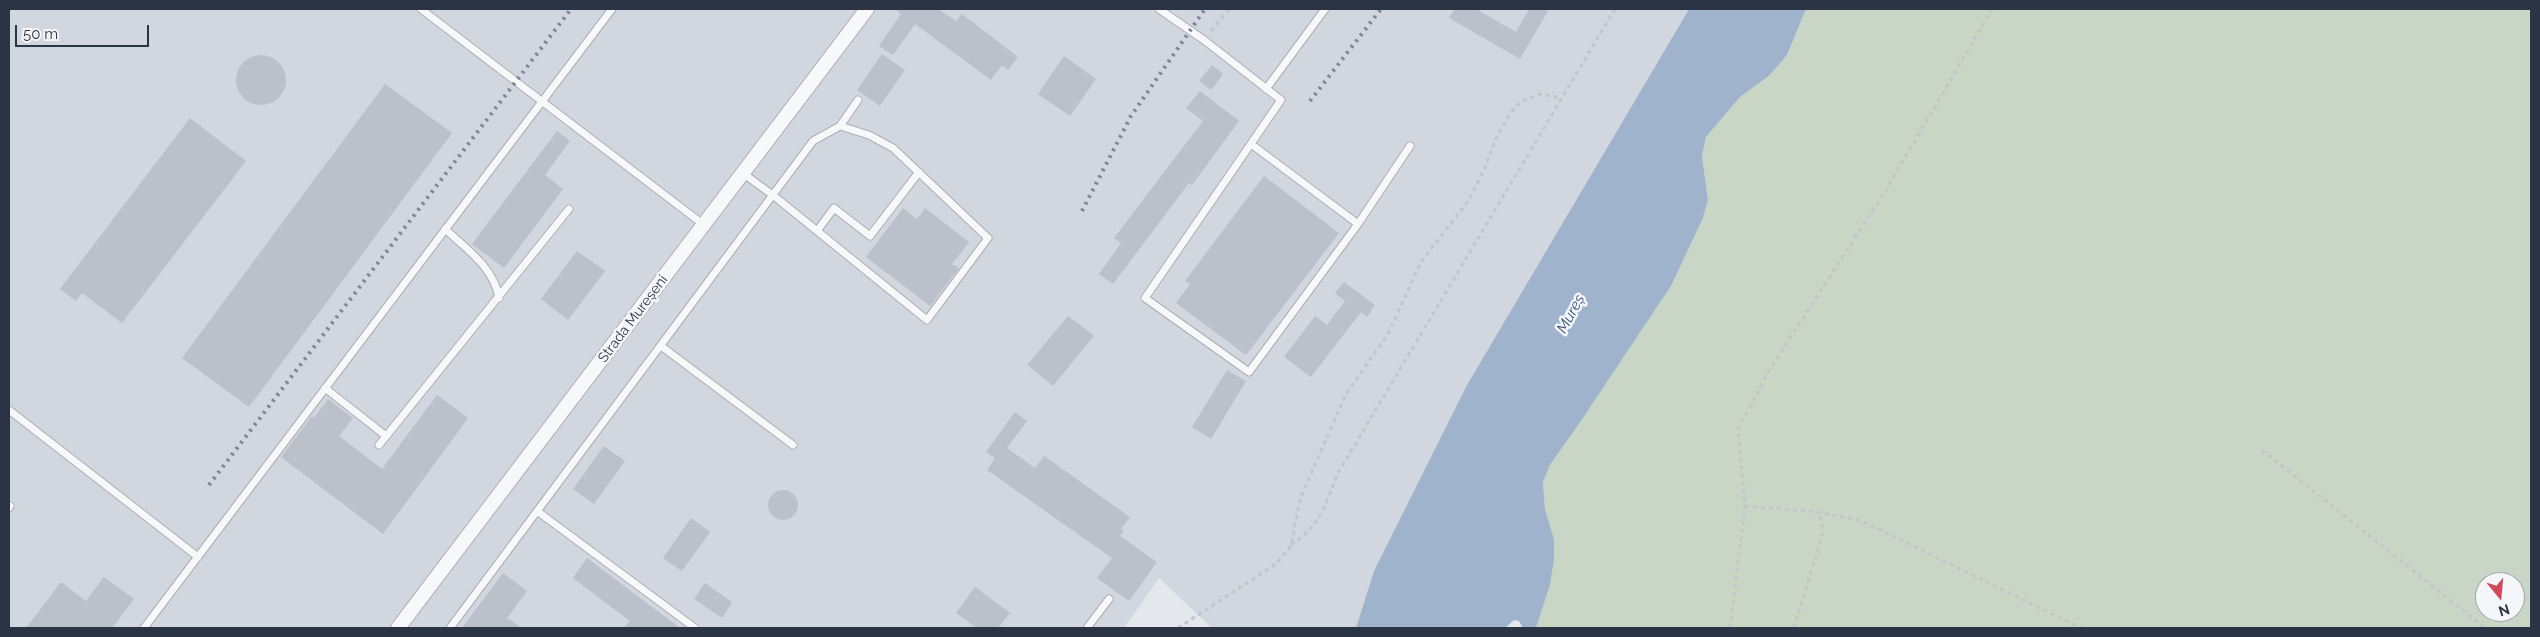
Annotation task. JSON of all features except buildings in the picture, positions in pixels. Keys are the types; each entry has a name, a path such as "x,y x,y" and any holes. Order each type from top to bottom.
{"street":[{"name":"Strada Mureșeni","path":"398,628 744,174 864,10"}],"lane":[{"path":"421,9 704,225"},
{"path":"144,628 612,9"},
{"path":"1159,9 1204,40 1281,100 1146,298 1249,372 1358,224 1410,146"},
{"path":"1266,89 1325,9"},
{"path":"450,628 813,142 840,126 858,100"},
{"path":"744,174 774,196 927,320 988,238 893,148 869,135 840,126"},
{"path":"1251,144 1358,224"},
{"path":"817,231 834,208 870,236 919,172"},
{"path":"379,445 569,209"},
{"path":"445,229 487,269 496,283 499,298"},
{"path":"661,346 793,445"},
{"path":"325,388 386,436"},
{"path":"9,410 198,557"},
{"path":"538,511 695,628"},
{"path":"1087,628 1110,599"}],"path":[{"path":"1204,40 1229,9"},
{"path":"1178,628 1276,564 1291,546 1310,533 1324,509 1338,472 1615,9"},
{"path":"1730,628 1745,506 1738,428 1770,369 1886,190 1992,9"},
{"path":"1291,546 1300,499 1346,394 1388,334 1421,262 1469,200 1484,170 1496,138 1510,113 1522,101 1541,94 1561,98"},
{"path":"2262,450 2484,628"},
{"path":"1745,506 1819,512 1862,521 2079,627 2087,628"},
{"path":"1794,628 1823,532 1819,512"}],"shaded area":[{"path":"9,9 1689,9 1467,385 1374,571 1356,628 1212,628 1159,578 1124,628 9,628"}],"green space":[{"path":"1806,9 2531,9 2531,628 1536,628 1550,585 1554,560 1554,539 1545,509 1543,482 1550,465 1671,286 1703,218 1708,200 1702,156 1706,137 1740,97 1770,75 1787,55"}],"water":[{"name":"Mureș","path":"1689,9 1806,9 1787,55 1770,75 1740,97 1706,137 1702,156 1708,200 1703,218 1671,286 1550,465 1543,482 1545,509 1554,539 1554,560 1550,585 1536,628 1523,628 1519,621 1514,620 1505,628 1356,628 1374,571 1467,385"}],"railway":[{"path":"209,485 571,9"},
{"path":"1082,211 1131,116 1205,9"},
{"path":"1310,101 1381,9"}]}
